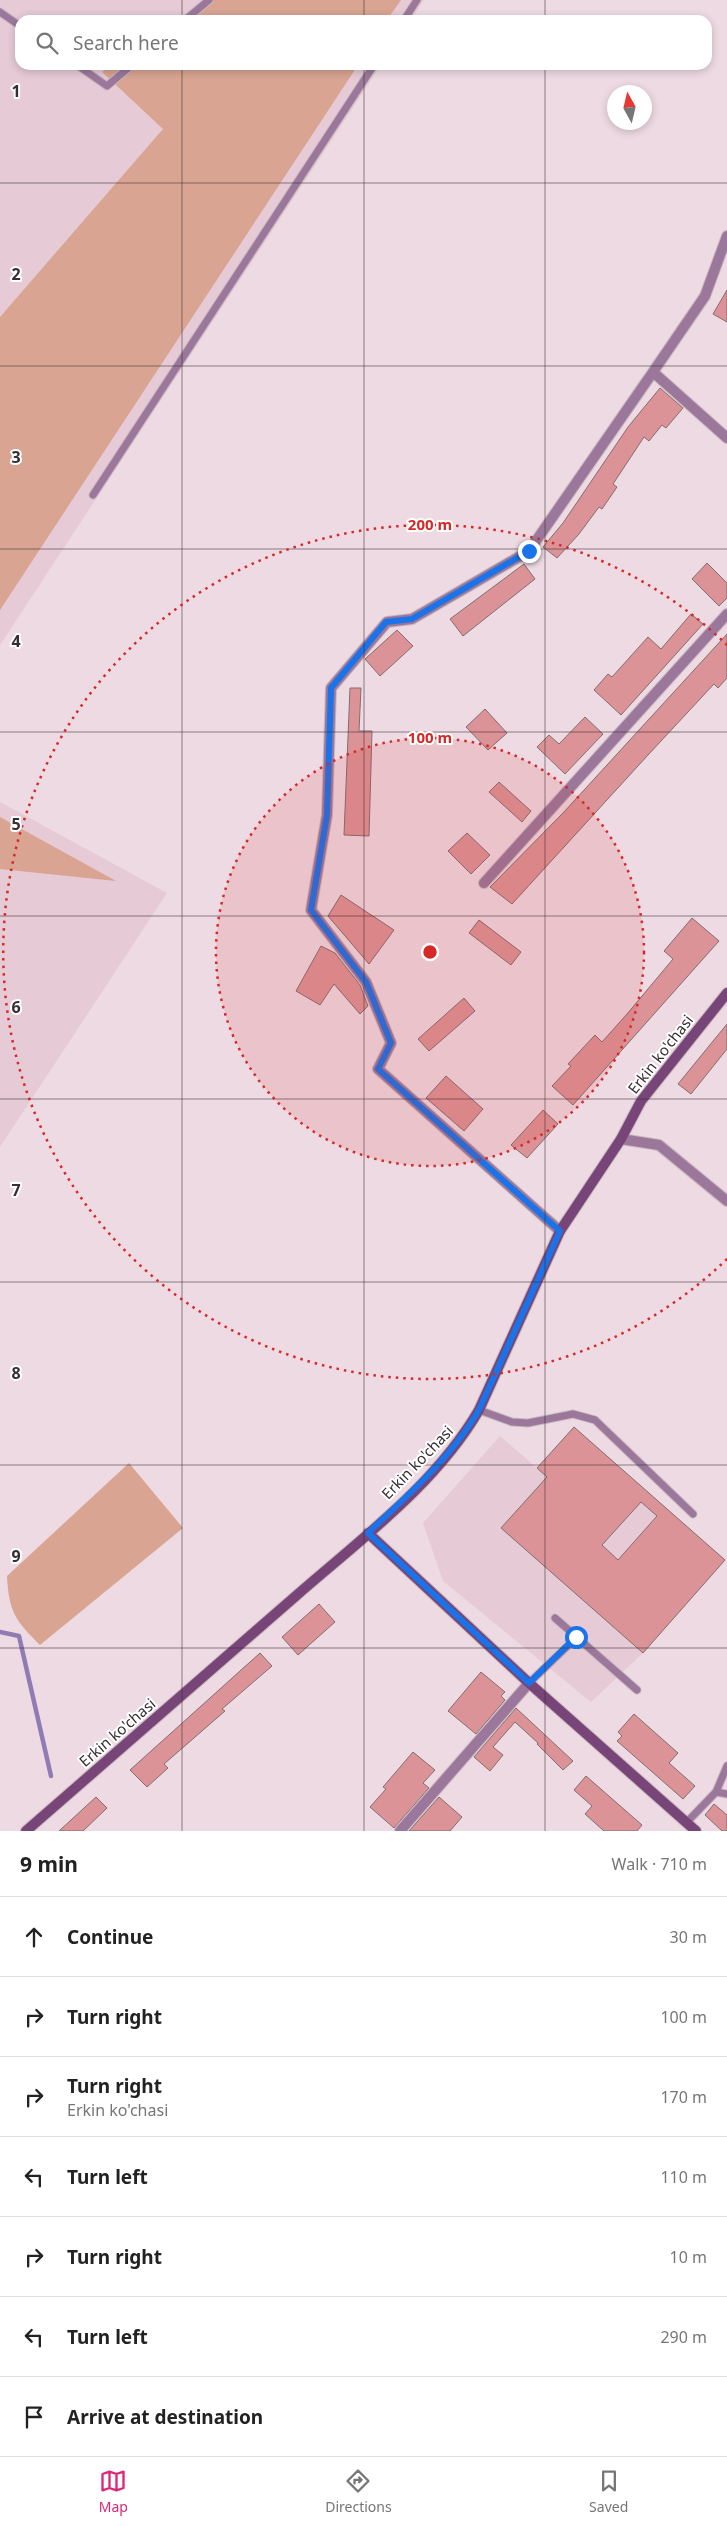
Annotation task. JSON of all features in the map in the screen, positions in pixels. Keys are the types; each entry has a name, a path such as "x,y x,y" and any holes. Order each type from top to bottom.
{"main road":[{"name":"Erkin ko'chasi","path":"26,1831 368,1533 446,1458 464,1435 479,1410 560,1231 622,1139 640,1100 727,993"},
{"path":"368,1533 529,1683 696,1831"}],"street":[{"path":"560,1231 378,1069 391,1043 366,982 311,910 327,815 331,688 386,622 412,619 529,551 705,296 727,236"},
{"path":"654,372 727,438"},
{"path":"484,883 727,614"},
{"path":"622,1139 659,1145 727,1201"},
{"path":"400,1831 529,1683"}],"lane":[{"path":"191,15 209,0"},
{"path":"407,15 417,0"},
{"path":"0,12 15,22"},
{"path":"83,70 107,86 126,70"},
{"path":"92,495 371,70"},
{"path":"479,1410 512,1422 528,1423 573,1414 595,1420 693,1514"},
{"path":"555,1618 637,1690"},
{"path":"529,1683 576,1637"},
{"path":"686,1823 716,1792 727,1766"},
{"path":"716,1792 727,1794"}],"shaded area":[{"path":"0,0 424,0 414,15 15,15 15,70 378,70 0,645"},
{"path":"208,0 401,0 390,15 186,15"},
{"path":"105,70 355,70 0,610 0,317 163,129 102,72"},
{"path":"0,802 167,893 0,1147"},
{"path":"0,817 116,881 0,869"},
{"path":"574,1427 725,1560 643,1653 591,1702 443,1581 423,1523 500,1436 537,1468"},
{"path":"129,1463 183,1528 40,1645 15,1615 9,1598 7,1576"}],"building":[{"path":"727,290 727,322 713,314"},
{"path":"660,388 683,408 666,428 662,425 649,441 644,437 613,484 617,487 602,509 599,507 579,534 557,558 543,547 563,523 628,427"},
{"path":"707,563 727,583 727,598 719,606 692,579"},
{"path":"524,564 535,579 463,636 450,619"},
{"path":"691,614 703,624 621,715 594,690 608,674 612,677 648,637 661,649"},
{"path":"397,630 413,646 380,676 365,659"},
{"path":"727,634 727,678 718,688 714,684 512,904 490,887 563,813"},
{"path":"350,688 361,688 359,731 372,731 369,836 344,835"},
{"path":"485,709 507,733 488,750 466,727"},
{"path":"585,717 603,734 565,774 537,747 549,735 559,744"},
{"path":"499,782 531,811 522,822 489,792"},
{"path":"467,833 490,855 471,874 448,851"},
{"path":"341,895 394,930 369,964 328,916"},
{"path":"692,918 719,941 573,1105 552,1086 571,1066 568,1064 595,1035 602,1042 673,959 664,951"},
{"path":"479,920 521,952 511,965 469,933"},
{"path":"321,946 335,953 360,985 368,1006 360,1014 334,984 320,1005 296,991"},
{"path":"464,998 475,1011 429,1051 418,1039"},
{"path":"727,1024 727,1049 691,1094 678,1084"},
{"path":"446,1076 483,1109 464,1131 426,1098"},
{"path":"543,1110 558,1124 527,1158 511,1145"},
{"path":"574,1427 725,1560 643,1653 501,1528 547,1477 537,1468","holes":["641,1502 657,1516 618,1560 602,1545"]},
{"path":"319,1604 335,1622 298,1655 282,1637"},
{"path":"260,1653 272,1666 222,1709 225,1711 164,1764 168,1768 147,1787 130,1770"},
{"path":"481,1672 505,1692 501,1696 505,1700 476,1734 448,1711"},
{"path":"516,1708 573,1761 563,1770 515,1722 493,1747 503,1755 490,1771 474,1757"},
{"path":"634,1714 678,1753 669,1763 695,1786 683,1799 617,1741 622,1736 618,1732"},
{"path":"413,1752 435,1770 423,1783 429,1788 394,1828 370,1807 386,1789 383,1787"},
{"path":"586,1776 642,1825 637,1831 604,1831 585,1814 592,1806 574,1790"},
{"path":"96,1797 107,1808 83,1831 59,1831"},
{"path":"439,1797 462,1817 450,1831 409,1831"},
{"path":"714,1804 727,1815 727,1831 722,1831 705,1815"}],"waterway":[{"path":"0,1632 19,1636 51,1776"}],"route":[{"path":"529,551 412,619 386,622 331,688 327,815 311,910 366,982 391,1043 378,1069 560,1231 479,1410 464,1435 446,1458 368,1533 529,1683 576,1637"}]}
